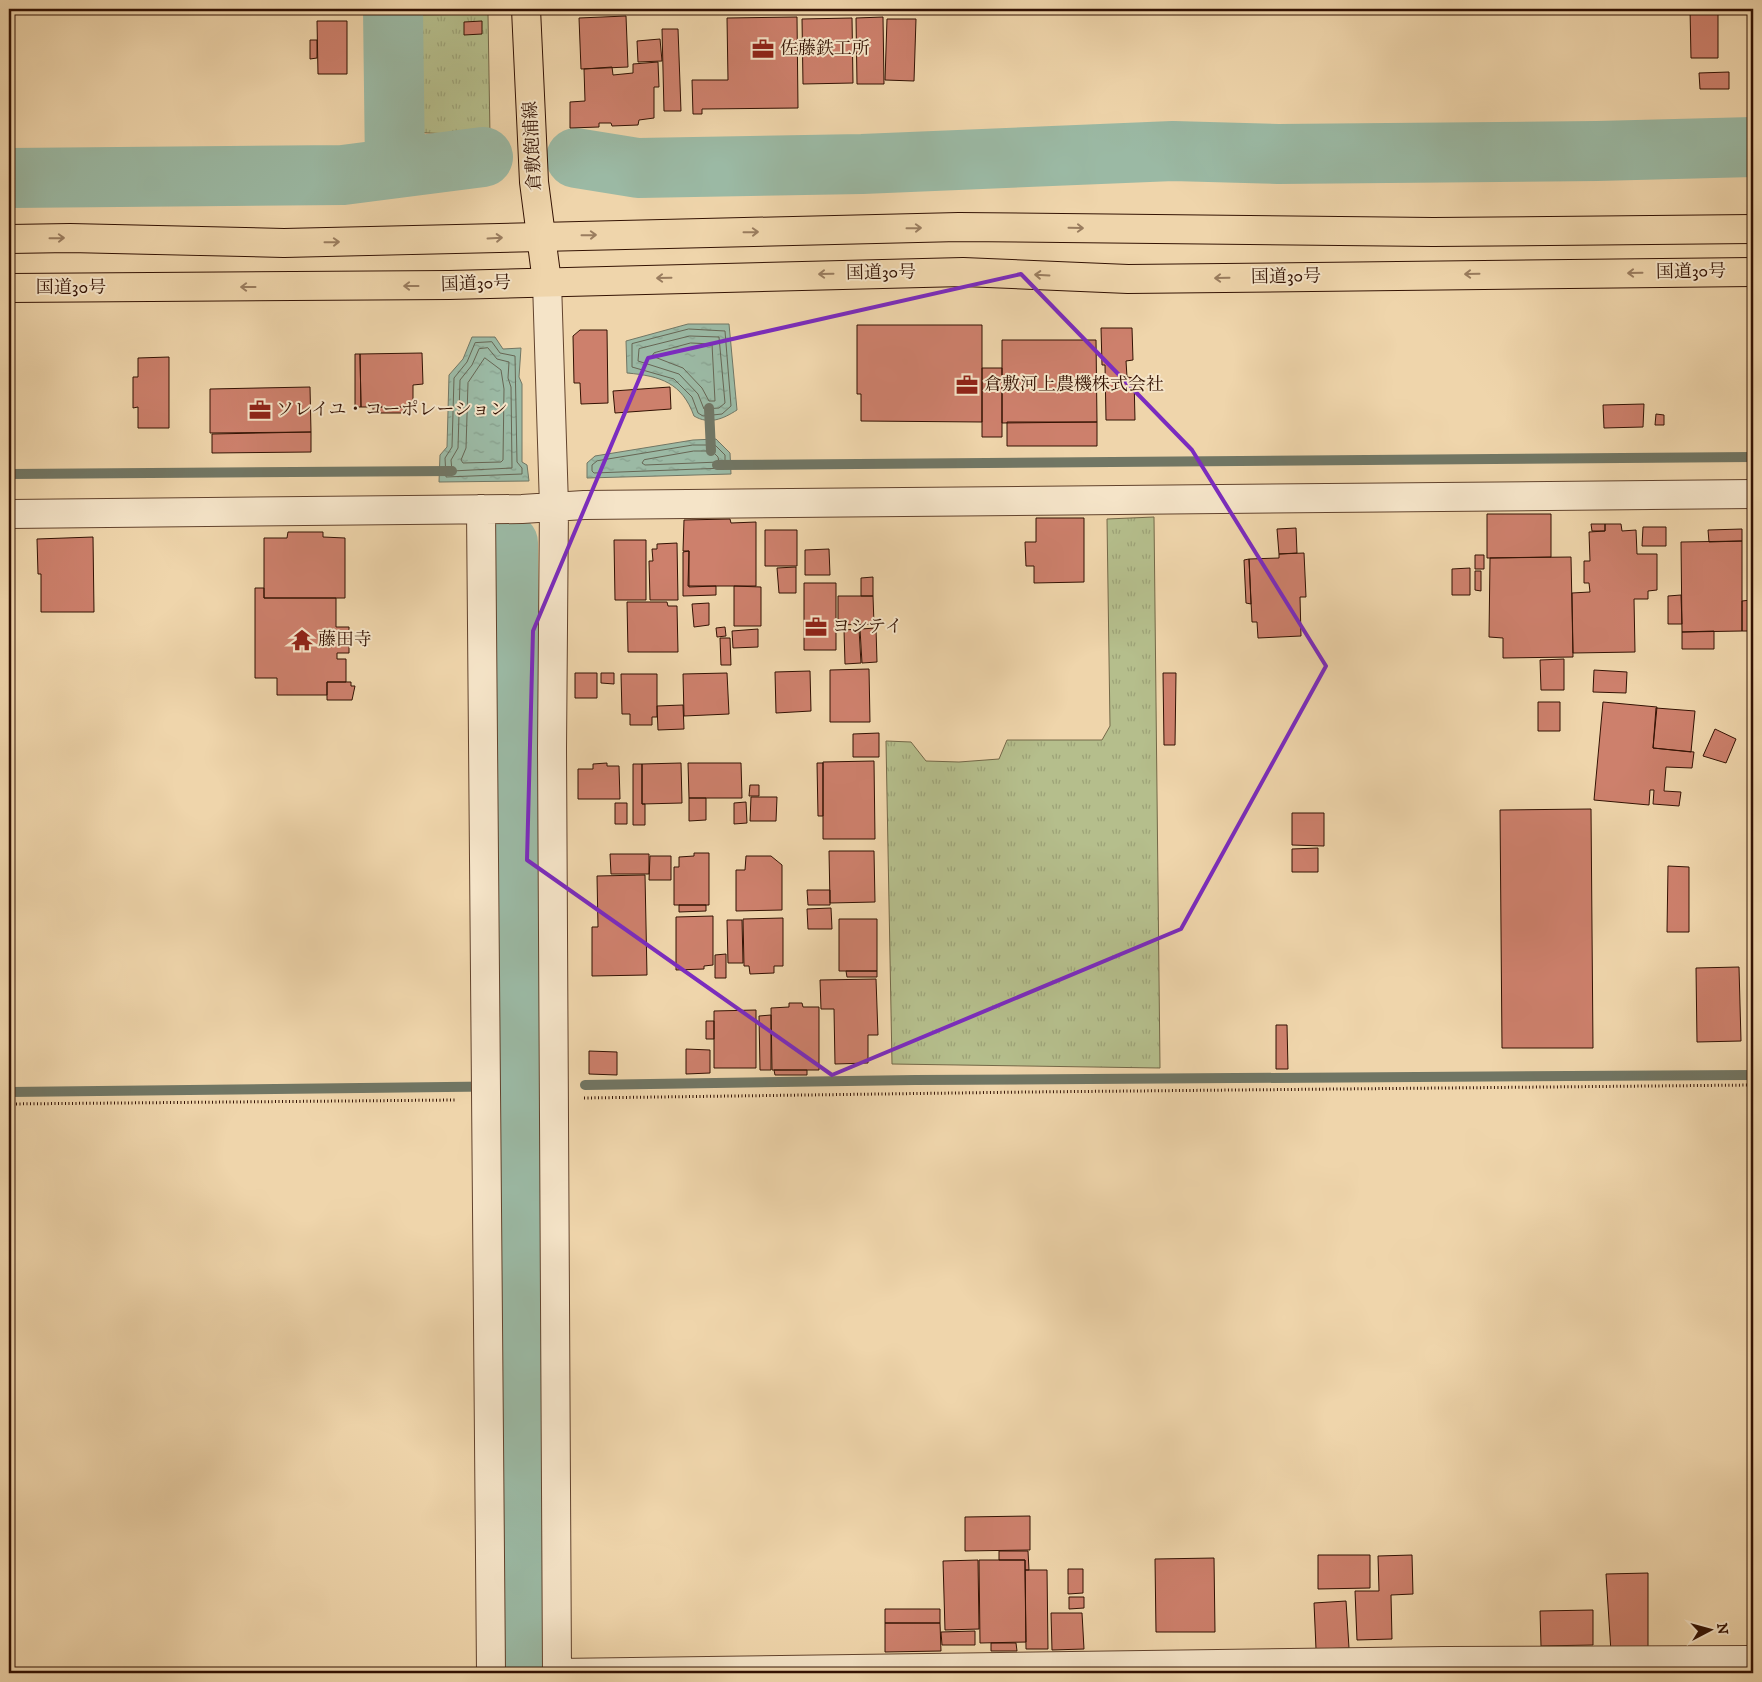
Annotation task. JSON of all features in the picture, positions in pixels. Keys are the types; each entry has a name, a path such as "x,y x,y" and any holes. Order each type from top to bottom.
{"main road":[{"name":"倉敷飽浦線","path":"526,9 534,182 547,282"},
{"path":"9,239 70,238 284,243 448,240 540,235 958,227 1432,232 1753,229"},
{"name":"国道30号","path":"9,288 450,285 963,272 1128,279 1753,272"}],"street":[{"path":"547,282 554,506 552,748 557,1673 1454,1661 1753,1660"},
{"path":"9,514 481,510 554,506 1753,494"},
{"path":"481,510 491,1673"}],"path":[{"path":"555,1099 1029,1092 1753,1086"},
{"path":"9,1104 486,1091"}],"highlighted area":[{"path":"1021,274 1192,450 1326,666 1181,929 832,1075 527,860 533,631 648,358"}],"green space":[{"path":"488,14 490,136 409,132 408,15"},
{"path":"1154,517 1160,1068 892,1064 886,741 911,742 926,761 959,762 999,759 1007,740 1102,740 1110,726 1107,519"}],"water":[{"path":"688,324 729,324 737,410 716,420 705,420 694,416 683,396 669,383 650,376 627,373 626,341"},
{"path":"472,337 495,337 503,349 521,348 519,377 522,384 522,462 527,465 529,481 439,482 440,455 447,447 449,375 463,359"},
{"path":"716,439 730,453 731,474 587,478 587,463 595,456 693,440"}],"building":[{"path":"1690,9 1718,9 1718,58 1691,58"},
{"path":"626,16 628,67 581,69 579,18"},
{"name":"佐藤鉄工所","path":"797,17 798,108 702,109 702,114 693,114 692,80 728,80 727,18"},
{"path":"883,17 884,84 857,84 856,18"},
{"path":"852,18 853,83 803,84 802,19"},
{"path":"887,19 916,19 914,81 885,80"},
{"path":"317,21 347,21 347,74 318,74"},
{"path":"482,21 482,34 464,35 464,22"},
{"path":"662,29 678,29 681,111 664,111"},
{"path":"660,39 662,61 638,62 637,41"},
{"path":"310,40 317,40 317,58 310,59"},
{"path":"658,62 659,87 654,87 654,118 639,120 638,125 612,126 611,123 599,123 599,127 570,128 570,102 585,101 584,69 612,67 613,75 633,73 633,64"},
{"path":"1729,72 1729,89 1700,89 1699,73"},
{"path":"857,325 982,325 982,422 861,421 861,394 857,394"},
{"path":"1101,328 1132,328 1133,360 1126,361 1127,377 1134,378 1135,420 1106,420 1105,365 1102,365"},
{"path":"580,330 607,330 608,403 581,404 580,383 574,383 573,336"},
{"path":"1002,340 1096,340 1097,422 1002,423"},
{"path":"422,353 423,384 413,385 413,407 361,407 360,354"},
{"path":"355,354 360,354 361,407 355,407"},
{"path":"169,357 169,428 138,428 138,407 133,408 133,377 138,377 138,358"},
{"path":"982,368 1002,368 1002,437 982,437"},
{"name":"ソレイユ・コーポレーション","path":"310,387 311,432 210,433 210,389"},
{"path":"670,387 671,409 615,413 613,391"},
{"path":"1644,404 1643,427 1604,428 1603,405"},
{"path":"373,407 408,407 408,413 373,413"},
{"path":"1656,414 1664,415 1664,425 1655,425"},
{"path":"1007,422 1097,422 1097,446 1007,446"},
{"path":"311,432 311,452 212,453 212,434"},
{"path":"1487,514 1551,514 1551,557 1487,558"},
{"path":"1036,518 1084,518 1084,582 1034,583 1034,566 1026,566 1025,542 1036,542"},
{"path":"730,519 731,523 756,522 756,586 688,586 689,551 683,551 684,520"},
{"path":"1591,524 1605,524 1605,531 1592,531"},
{"path":"1605,524 1621,524 1622,531 1636,530 1637,554 1657,554 1657,590 1648,591 1648,599 1634,599 1635,652 1573,653 1572,593 1590,592 1589,583 1584,583 1584,561 1590,561 1589,532 1605,531"},
{"path":"1643,527 1666,527 1666,546 1642,546"},
{"path":"1296,528 1297,553 1279,554 1277,529"},
{"path":"1742,529 1742,541 1709,542 1708,530"},
{"path":"765,530 797,530 797,566 765,566"},
{"path":"288,532 323,532 323,537 345,538 345,598 264,598 264,538 287,538"},
{"path":"93,537 94,612 41,612 41,574 38,574 37,539"},
{"path":"614,540 646,540 646,600 615,600"},
{"path":"1742,541 1742,631 1682,632 1681,542"},
{"path":"677,543 678,600 650,600 649,561 653,561 652,549 657,549 657,544"},
{"path":"829,549 830,575 805,575 805,550"},
{"path":"689,551 689,587 716,586 716,595 683,596 683,552"},
{"path":"1304,553 1306,597 1300,597 1301,636 1258,638 1257,622 1252,622 1249,559 1279,558 1279,554"},
{"path":"1475,555 1484,555 1484,569 1475,569"},
{"path":"1571,557 1573,657 1503,658 1503,638 1489,637 1490,558"},
{"path":"1249,559 1251,604 1246,603 1244,560"},
{"path":"796,567 796,593 779,593 777,568"},
{"path":"1470,568 1470,595 1452,595 1452,569"},
{"path":"1475,571 1481,571 1481,591 1475,590"},
{"path":"873,577 873,596 861,596 861,578"},
{"path":"804,583 836,583 836,650 804,650"},
{"path":"734,586 761,587 761,626 734,626"},
{"name":"藤田寺","path":"255,588 264,588 264,598 336,598 336,627 349,627 349,653 337,653 337,659 346,659 346,682 327,682 327,695 277,695 277,678 255,678"},
{"path":"1681,595 1682,624 1668,624 1668,596"},
{"path":"838,596 873,596 874,624 838,625"},
{"path":"1751,600 1752,631 1742,631 1742,601"},
{"path":"627,602 667,602 668,606 677,606 678,652 628,652"},
{"path":"709,603 709,625 694,627 692,604"},
{"path":"725,627 726,636 717,637 716,628"},
{"path":"876,628 877,662 862,663 860,629"},
{"path":"758,629 758,647 733,648 732,631"},
{"path":"859,629 861,663 845,664 844,630"},
{"path":"1714,631 1714,649 1682,649 1682,632"},
{"path":"720,638 730,638 731,665 721,665"},
{"path":"1564,659 1564,690 1541,690 1540,660"},
{"path":"869,669 870,722 830,722 830,670"},
{"path":"1594,670 1627,672 1626,693 1593,692"},
{"path":"810,671 811,711 776,713 775,672"},
{"path":"575,673 597,673 597,698 575,698"},
{"path":"601,673 614,673 614,684 601,683"},
{"path":"727,673 729,714 684,716 683,674"},
{"path":"1163,673 1176,673 1175,745 1164,745"},
{"path":"621,674 657,674 657,717 652,717 652,725 630,725 630,714 622,714"},
{"path":"327,682 351,682 351,686 355,686 352,700 327,700"},
{"path":"1538,702 1560,702 1560,731 1538,731"},
{"path":"1603,702 1657,707 1653,748 1694,752 1692,768 1666,767 1664,791 1681,792 1679,806 1653,804 1654,790 1650,790 1649,805 1594,800"},
{"path":"683,705 684,729 658,730 657,706"},
{"path":"1656,708 1695,711 1691,752 1653,748"},
{"path":"1715,729 1736,739 1726,763 1703,756"},
{"path":"879,733 879,757 853,757 853,734"},
{"path":"874,761 875,839 823,839 823,762"},
{"path":"607,763 607,766 619,766 620,799 578,799 578,769 593,769 593,764"},
{"path":"681,763 682,803 642,804 642,764"},
{"path":"688,763 741,763 742,798 689,798"},
{"path":"817,763 823,763 823,816 818,816"},
{"path":"633,764 642,764 642,804 645,804 645,825 633,825"},
{"path":"750,785 759,785 759,796 749,796"},
{"path":"751,797 777,797 776,821 750,821"},
{"path":"689,798 706,798 706,820 689,821"},
{"path":"746,802 747,823 734,824 734,803"},
{"path":"615,803 627,803 627,824 615,824"},
{"path":"1591,809 1593,1048 1502,1048 1500,810"},
{"path":"1292,813 1324,813 1324,846 1292,845"},
{"path":"1318,848 1318,872 1292,872 1292,849"},
{"path":"829,851 874,851 875,902 830,903"},
{"path":"694,853 709,853 709,905 674,905 674,867 679,867 679,857 694,856"},
{"path":"610,854 649,854 649,874 611,874"},
{"path":"650,856 671,856 671,880 649,880"},
{"path":"746,856 771,856 782,865 782,910 736,911 736,870 745,870"},
{"path":"1668,866 1689,867 1689,932 1667,932"},
{"path":"645,875 647,975 592,976 592,927 598,927 597,876"},
{"path":"807,890 830,890 830,905 808,905"},
{"path":"679,905 706,905 706,911 679,912"},
{"path":"831,908 832,929 808,929 807,909"},
{"path":"713,916 713,965 704,966 704,969 676,970 676,917"},
{"path":"783,918 783,966 774,966 774,973 750,974 749,966 744,966 743,919"},
{"path":"839,919 877,919 877,971 839,971"},
{"path":"727,920 742,920 743,963 728,963"},
{"path":"726,954 726,978 715,978 715,955"},
{"path":"1739,967 1741,1041 1697,1042 1696,968"},
{"path":"846,971 877,971 877,977 847,977"},
{"path":"876,979 878,1035 868,1035 868,1063 835,1064 834,1009 821,1009 820,980"},
{"path":"789,1003 802,1003 803,1007 819,1007 819,1070 772,1070 771,1008 789,1007"},
{"path":"756,1010 756,1068 714,1068 714,1011"},
{"path":"771,1015 771,1070 760,1070 759,1016"},
{"path":"706,1021 714,1021 714,1039 706,1039"},
{"path":"1276,1025 1287,1025 1288,1069 1276,1069"},
{"path":"686,1049 710,1050 710,1073 686,1074"},
{"path":"589,1051 617,1052 617,1075 589,1074"},
{"path":"774,1070 807,1070 807,1075 775,1075"},
{"path":"1030,1516 1030,1550 965,1551 965,1517"},
{"path":"999,1551 1028,1551 1029,1570 1025,1570 1025,1560 999,1560"},
{"path":"1318,1555 1370,1555 1370,1588 1318,1589"},
{"path":"1412,1555 1413,1594 1391,1595 1392,1639 1357,1640 1355,1591 1379,1591 1378,1556"},
{"path":"1214,1558 1215,1632 1156,1632 1155,1559"},
{"path":"978,1560 979,1629 945,1630 943,1561"},
{"path":"979,1560 1025,1560 1026,1642 980,1643"},
{"path":"1068,1569 1083,1569 1083,1593 1068,1594"},
{"path":"1025,1570 1047,1570 1048,1649 1026,1649"},
{"path":"1648,1573 1648,1650 1611,1652 1606,1574"},
{"path":"1069,1597 1084,1597 1084,1608 1069,1609"},
{"path":"1346,1601 1349,1648 1316,1649 1314,1603"},
{"path":"885,1609 940,1609 940,1623 885,1623"},
{"path":"1593,1610 1593,1645 1541,1646 1540,1611"},
{"path":"1051,1613 1082,1613 1084,1649 1052,1650"},
{"path":"885,1623 940,1623 941,1651 885,1652"},
{"path":"975,1631 975,1645 942,1645 941,1632"},
{"path":"991,1643 1016,1643 1017,1651 991,1651"}],"waterway":[{"path":"393,9 395,168"},
{"path":"576,158 638,168 862,164 1173,151 1278,154 1597,151 1753,147"},
{"path":"9,178 343,175 483,157"},
{"path":"713,167 714,186"},
{"path":"709,408 711,451"},
{"path":"717,465 1753,457"},
{"path":"9,474 452,471"},
{"path":"508,543 515,1673"},
{"path":"585,1085 915,1080 1753,1075"},
{"path":"9,1092 525,1086"}],"place":[{"name":"佐藤鉄工所","path":"763,49"},
{"name":"倉敷河上農機株式会社","path":"967,385"},
{"name":"ソレイユ・コーポレーション","path":"260,410"},
{"name":"ヨシテイ","path":"816,627"},
{"name":"藤田寺","path":"302,640"}]}
